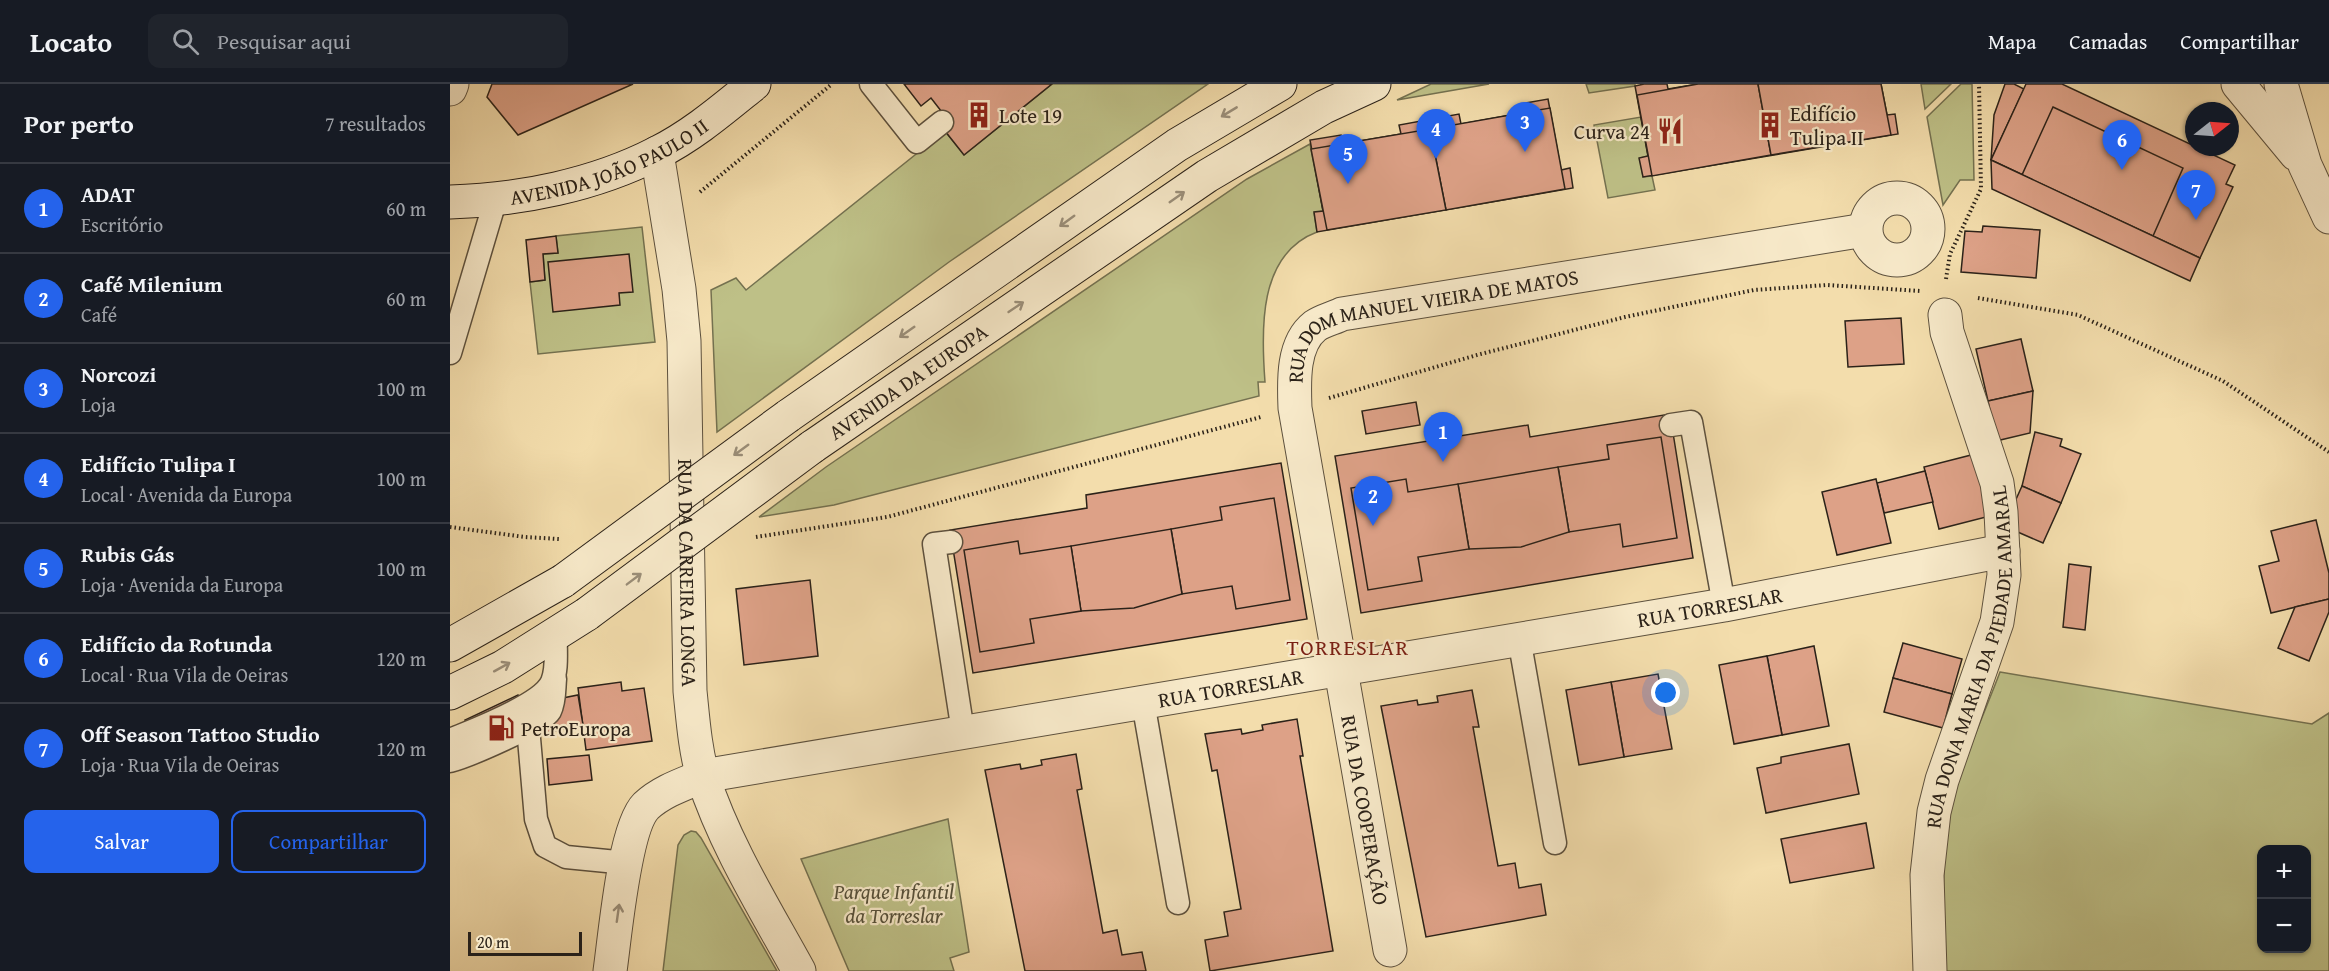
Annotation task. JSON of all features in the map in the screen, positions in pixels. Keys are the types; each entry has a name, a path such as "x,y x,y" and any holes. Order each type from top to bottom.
{"street":[{"path":"450,89 452,84"},
{"name":"AVENIDA JOÃO PAULO II","path":"450,202 496,198 579,182 657,153 701,126 754,84"},
{"name":"AVENIDA DA EUROPA","path":"450,645 563,581 789,416 1177,145 1280,84"},
{"name":"AVENIDA DA EUROPA","path":"450,693 503,667 555,651 587,614 812,447 1207,176 1324,106 1374,84"},
{"path":"2238,84 2304,165"},
{"path":"2281,84 2304,165 2329,217"},
{"name":"RUA DA CARREIRA LONGA","path":"657,153 683,322 689,531 690,691 696,745 703,776 725,833 800,971"},
{"name":"RUA DOM MANUEL VIEIRA DE MATOS","path":"1341,670 1295,408 1296,361 1304,342 1315,327 1342,314 1865,230"},
{"name":"RUA DONA MARIA DA PIEDADE AMARAL","path":"1930,971 1927,875 1934,812 1942,780 1997,622 2003,594 2003,551 1996,483 1947,332 1946,303"},
{"name":"RUA TORRESLAR","path":"610,971 627,863 638,820 647,805 679,786 703,776 1724,605 2003,551"},
{"name":"RUA DA COOPERAÇÃO","path":"1341,670 1390,950"}],"lane":[{"path":"871,84 917,142 942,122"},
{"path":"450,353 496,198"},
{"path":"1671,425 1691,422 1724,605"},
{"path":"951,542 934,544 963,732"},
{"path":"1519,638 1555,843"},
{"path":"450,761 542,720 550,711 554,698 555,651"},
{"path":"450,740 536,699 550,686 555,651"},
{"path":"1143,702 1178,903"},
{"path":"528,727 536,819 544,846 566,857 627,863"}],"path":[{"path":"694,202 706,186 832,84"},
{"path":"1946,303 1948,261 1960,230 1974,207 1981,189 1979,84"},
{"path":"747,538 887,517 1295,408 1488,352 1625,317 1755,290 1827,285 1946,303 2078,315 2223,381 2329,452"},
{"path":"450,527 525,537 560,539"}],"green space":[{"path":"1052,84 1208,84 949,262 717,432 711,290 736,278 746,290 945,131 964,155"},
{"path":"1431,84 1489,84 1397,100"},
{"path":"1586,84 1635,84 1635,86 1589,93"},
{"path":"1921,84 1951,84 1925,109"},
{"path":"1961,84 1972,84 1974,180 1960,180 1943,205 1927,117"},
{"path":"1641,117 1648,156 1640,158 1643,177 1652,176 1655,190 1608,198 1594,125"},
{"path":"1310,144 1323,211 1314,213 1317,232 1298,243 1283,257 1274,275 1267,296 1264,317 1265,382 1258,382 1259,396 834,505 759,517 826,467 1247,179"},
{"path":"642,227 655,342 538,354 530,282 545,280 543,254 558,253 556,236"},
{"path":"2000,672 2312,724 2329,713 2329,971 1944,971 1943,914 1946,839 1953,801 1964,763"},
{"name":"Parque Infantil da Torreslar","path":"948,819 969,952 950,958 954,971 849,971 801,859"},
{"path":"691,831 696,832 701,838 777,971 663,971 678,845 684,835"}],"building":[{"path":"492,84 633,84 518,135 487,97"},
{"name":"Lote 19","path":"904,84 1052,84 964,155 945,131 952,125 931,98 921,106"},
{"name":"Edifício Tulipa II","path":"1667,84 1668,89 1698,84 1881,84 1887,115 1895,114 1898,134 1643,177 1639,158 1648,156 1635,86"},
{"path":"1698,84 1758,84 1771,155 1652,176 1637,95"},
{"path":"1758,84 1881,84 1891,135 1771,155"},
{"path":"2005,84 2014,84 2024,89 1991,160 1994,115"},
{"path":"2026,84 2062,84 2185,142 2185,156 2216,156 2235,165 2226,184 2233,187 2200,258 1991,160"},
{"path":"1548,99 1561,170 1570,168 1573,188 1317,232 1314,212 1323,211 1310,140 1341,135 1342,144 1401,134 1399,125 1459,114 1461,124 1522,113 1520,104"},
{"path":"2053,107 2183,168 2153,236 2022,175"},
{"path":"1550,108 1565,189 1446,210 1430,129"},
{"path":"1430,129 1446,210 1327,230 1311,149"},
{"path":"1991,160 2200,258 2190,281 1992,189"},
{"path":"1983,226 2040,230 2036,278 1961,272 1965,231 1982,232"},
{"path":"556,236 558,253 543,254 545,280 530,282 526,240"},
{"path":"629,254 633,292 619,293 620,305 553,312 548,262"},
{"path":"1901,318 1904,364 1848,367 1845,321"},
{"path":"2021,339 2033,391 1988,401 1976,349"},
{"path":"2033,391 2030,433 1996,441 1988,401"},
{"path":"1416,402 1420,425 1366,434 1362,411"},
{"path":"1670,414 1693,558 1361,613 1335,456 1528,425 1530,437"},
{"path":"2035,432 2062,439 2060,446 2081,454 2061,503 2022,486"},
{"path":"1661,437 1677,538 1623,547 1620,524 1569,532 1558,467 1609,459 1607,445"},
{"path":"1979,453 1990,516 1939,529 1924,467"},
{"path":"1281,463 1307,619 973,673 950,530 1087,508 1086,495"},
{"path":"1558,467 1569,532 1521,547 1469,549 1458,484"},
{"path":"1925,471 1933,502 1884,513 1877,483"},
{"path":"1406,479 1408,492 1458,484 1469,549 1418,557 1422,581 1368,590 1351,488"},
{"path":"1876,479 1891,543 1837,555 1822,492"},
{"path":"2022,486 2061,503 2043,543 2004,526"},
{"path":"1274,498 1290,600 1236,609 1232,586 1182,594 1171,529 1222,520 1220,507"},
{"path":"2316,520 2329,573 2329,599 2271,613 2259,566 2279,561 2271,531"},
{"path":"1171,529 1182,594 1134,608 1081,611 1071,546"},
{"path":"1018,541 1020,554 1071,546 1081,611 1030,619 1034,643 980,652 964,550"},
{"path":"2069,564 2091,567 2085,630 2063,627"},
{"path":"810,580 818,656 744,665 736,589"},
{"path":"2329,599 2329,612 2309,661 2278,648 2295,607"},
{"path":"1903,643 1962,659 1952,694 1893,678"},
{"path":"1814,646 1829,726 1782,735 1767,656"},
{"path":"1767,656 1782,735 1734,744 1719,665"},
{"path":"1658,674 1672,749 1624,757 1611,682"},
{"path":"1893,678 1952,694 1943,728 1884,712"},
{"path":"621,682 622,691 644,688 652,741 586,750 578,688"},
{"path":"1611,682 1624,757 1579,765 1566,690"},
{"path":"1472,690 1479,727 1473,727 1498,866 1515,863 1519,888 1541,884 1546,915 1426,937 1381,706 1417,700 1418,705 1438,702 1437,696"},
{"path":"518,695 523,706 578,695 583,725 537,735 484,760 465,720"},
{"path":"1297,719 1303,756 1300,756 1333,951 1210,971 1205,940 1228,936 1224,912 1241,909 1217,770 1212,771 1205,734 1241,729 1242,734 1263,730 1262,725"},
{"path":"1849,744 1859,794 1766,813 1757,768 1781,763 1781,757"},
{"path":"1076,754 1082,789 1077,790 1103,933 1117,930 1122,955 1142,952 1146,971 1025,971 985,770 1020,764 1021,769 1042,765 1041,760"},
{"path":"589,755 592,780 549,785 547,759"},
{"path":"1866,823 1874,868 1790,883 1781,839"}],"place":[{"name":"Lote 19","path":"979,115"},
{"name":"Edifício Tulipa II","path":"1770,125"},
{"name":"Curva 24","path":"1670,131"},
{"name":"Norcozi","path":"1525,152"},
{"name":"Edifício Tulipa I","path":"1436,159"},
{"name":"Edifício da Rotunda","path":"2122,170"},
{"name":"Rubis Gás","path":"1348,184"},
{"name":"Off Season Tattoo Studio","path":"2196,220"},
{"name":"ADAT","path":"1443,462"},
{"name":"Café Milenium","path":"1373,526"},
{"name":"PetroEuropa","path":"501,728"}],"district":[{"name":"TORRESLAR","path":"1348,647"}]}
